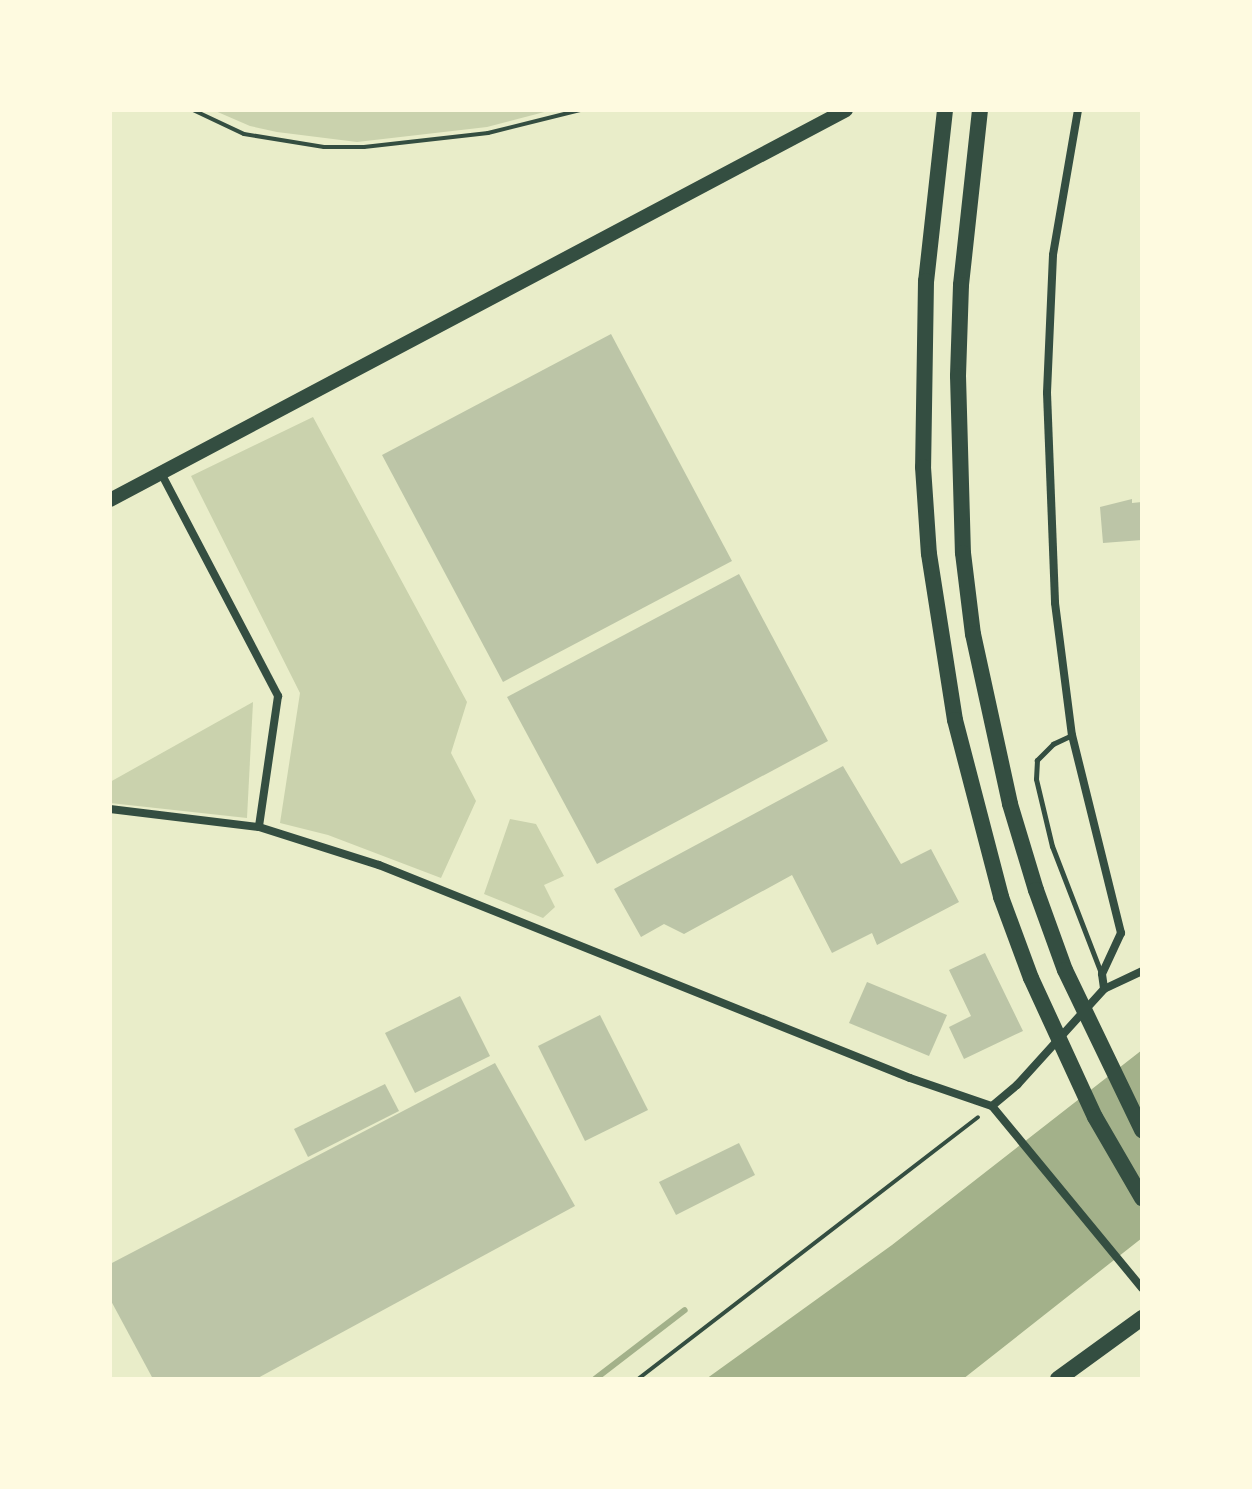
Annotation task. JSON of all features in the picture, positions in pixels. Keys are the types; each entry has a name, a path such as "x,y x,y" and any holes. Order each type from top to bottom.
{"highway":[{"path":"945,110 926,281 923,467 929,554 955,720 1001,897 1031,978 1095,1117 1142,1198"},
{"path":"980,110 961,285 958,466 968,594 989,714 1010,804 1065,970 1142,1130"},
{"path":"1058,1379 1142,1318"}],"main road":[{"path":"110,500 846,110"}],"street":[{"path":"1078,110 1053,255 1047,393 1055,603 1072,735 1121,933 1102,974 1104,989"},
{"path":"161,473 278,696 259,827"},
{"path":"110,809 259,827 379,865 910,1078 992,1106 1142,1288"},
{"path":"992,1106 1017,1085 1104,989 1142,971"}],"lane":[{"path":"1072,735 1053,744 1037,760 1036,779 1052,846 1102,974"}],"path":[{"path":"193,110 244,134 324,147 364,147 488,133 580,110"},
{"path":"638,1379 992,1106"}],"shaded area":[{"path":"213,110 552,110 487,127 357,142 250,126"},
{"path":"313,417 467,702 451,753 476,801 441,878 328,835 280,823 300,693 191,476"},
{"path":"253,702 247,818 110,803 110,782"},
{"path":"510,819 536,824 564,876 544,885 555,907 543,918 484,894"},
{"path":"1142,1050 1142,1238 963,1379 706,1379 892,1245"}],"building":[{"path":"611,334 732,561 503,682 382,455"},
{"path":"1132,499 1132,503 1142,502 1142,540 1103,543 1100,507"},
{"path":"739,574 828,741 597,864 507,697"},
{"path":"843,766 901,864 931,849 959,902 877,945 872,933 832,953 792,875 684,934 664,924 641,937 614,889"},
{"path":"985,953 1023,1031 964,1059 949,1027 971,1016 949,970"},
{"path":"867,982 947,1015 929,1056 849,1023"},
{"path":"460,996 490,1056 415,1093 385,1033"},
{"path":"600,1015 648,1110 585,1141 538,1046"},
{"path":"495,1063 575,1206 256,1379 153,1379 110,1299 110,1264"},
{"path":"385,1084 399,1111 308,1157 294,1129"},
{"path":"739,1143 755,1175 676,1215 659,1182"}],"waterway":[{"path":"595,1379 685,1310"}]}
